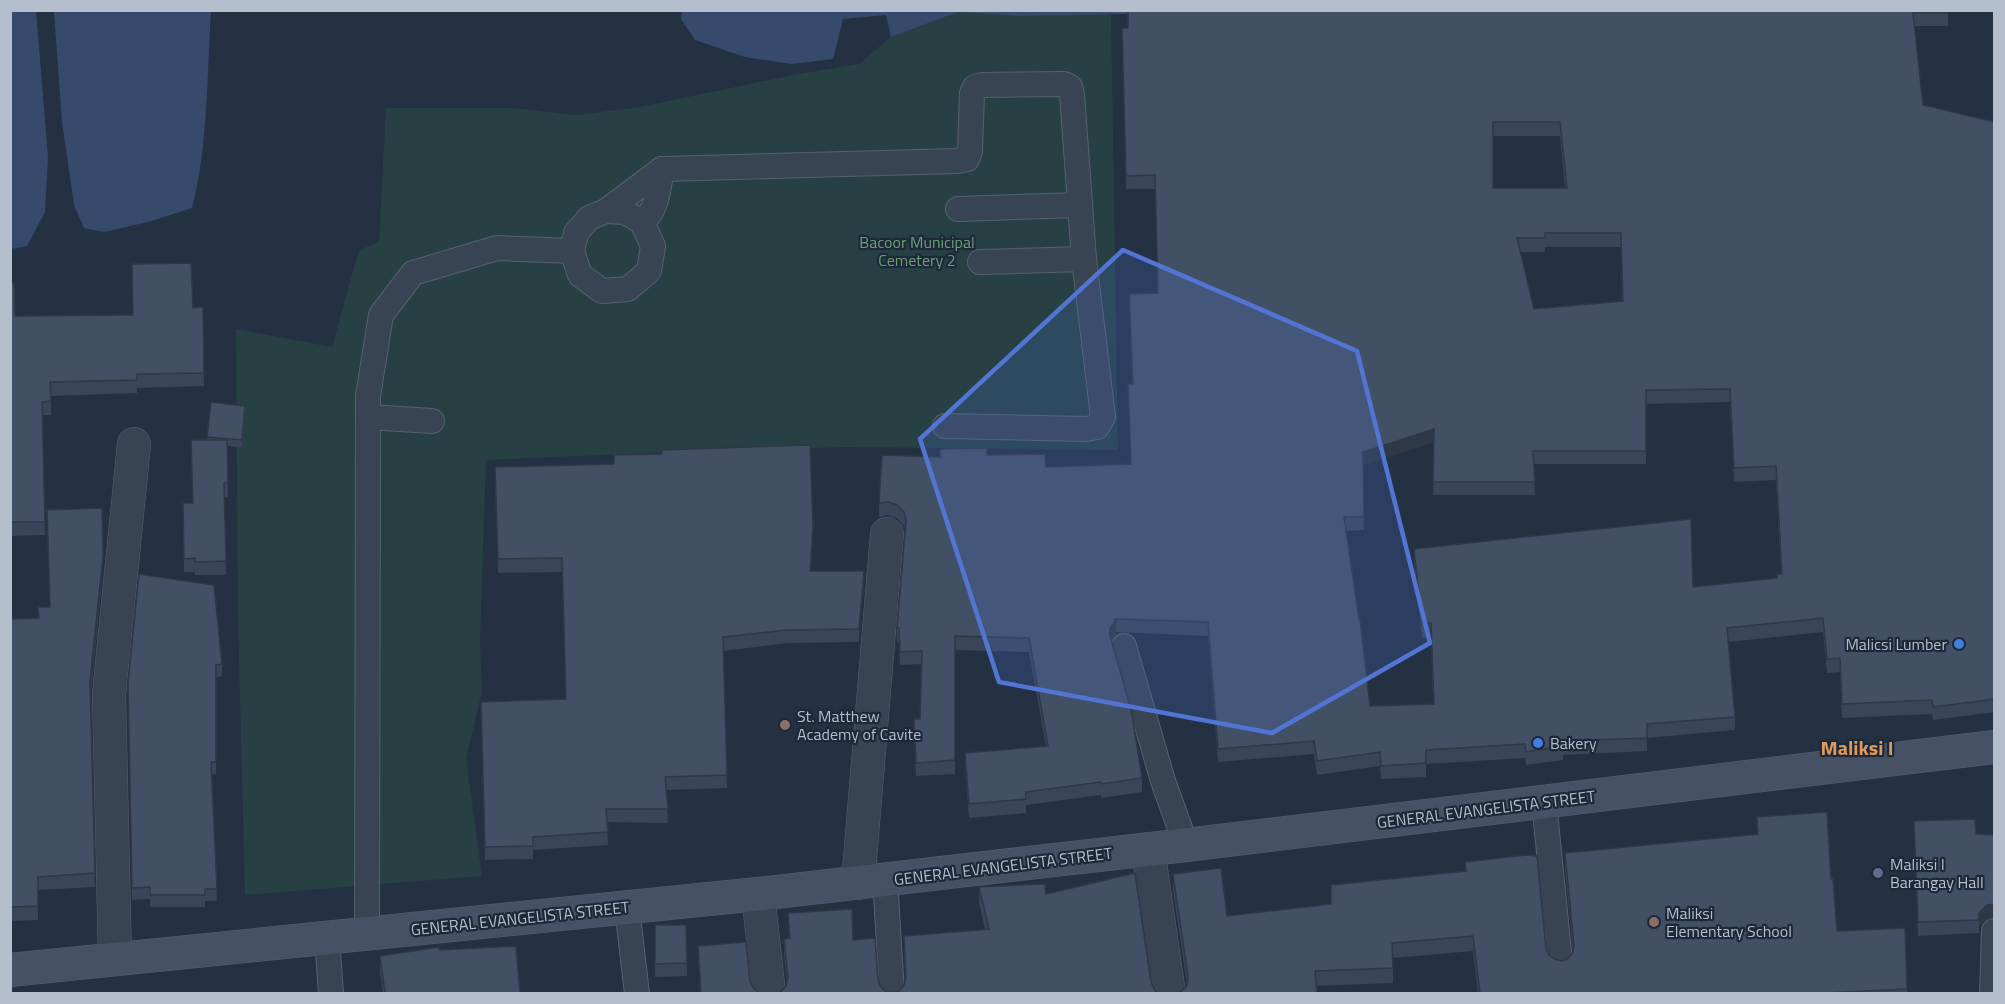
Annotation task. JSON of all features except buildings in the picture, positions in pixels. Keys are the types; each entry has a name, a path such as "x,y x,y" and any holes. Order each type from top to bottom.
{"main road":[{"name":"GENERAL EVANGELISTA STREET","path":"10,970 758,894 1186,845 1995,747"}],"street":[{"path":"115,959 109,694 135,444"},
{"path":"872,881 887,534"},
{"path":"1148,849 1169,993"},
{"path":"758,894 769,993"}],"lane":[{"path":"606,211 625,213 642,222 653,246 649,271 628,289 602,291 580,275 572,251 576,233 589,218 606,211 662,169 967,159 970,151 972,93 975,87 1064,84 1070,87 1084,259 1103,417 1097,427 1086,429 945,426"},
{"path":"642,222 655,208 662,169"},
{"path":"958,209 1079,206"},
{"path":"367,934 368,396 381,315 413,273 496,248 572,251"},
{"path":"980,262 1084,259"},
{"path":"368,417 432,421"},
{"path":"1124,646 1163,781 1186,845"},
{"path":"1544,802 1560,963"},
{"path":"872,881 892,993"},
{"path":"627,907 637,993"},
{"path":"1992,993 1995,931"},
{"path":"327,938 331,993"}],"highlighted area":[{"path":"1123,250 1357,351 1430,643 1272,733 999,682 920,439"}],"green space":[{"name":"Bacoor Municipal Cemetery 2","path":"958,12 1019,16 1111,14 1118,450 846,447 486,460 480,639 482,692 466,758 482,876 245,895 238,618 236,329 332,347 359,250 379,242 386,108 513,108 576,115 640,107 793,75 859,64 891,37"}],"water":[{"path":"11,10 36,11 48,157 45,212 27,246 11,249"},
{"path":"682,10 1226,11 1218,18 1125,14 1019,16 958,12 891,37 886,15 843,19 833,59 791,64 745,57 695,40 681,19"},
{"path":"54,11 211,11 204,136 192,208 148,222 104,232 84,228 74,205 62,122"}],"place":[{"name":"Malicsi Lumber","path":"1959,644"},
{"name":"St. Matthew Academy of Cavite","path":"785,725"},
{"name":"Bakery","path":"1538,743"},
{"name":"Maliksi I Barangay Hall","path":"1878,873"},
{"name":"Maliksi Elementary School","path":"1654,922"}],"district":[{"name":"Maliksi I","path":"1857,748"}]}
